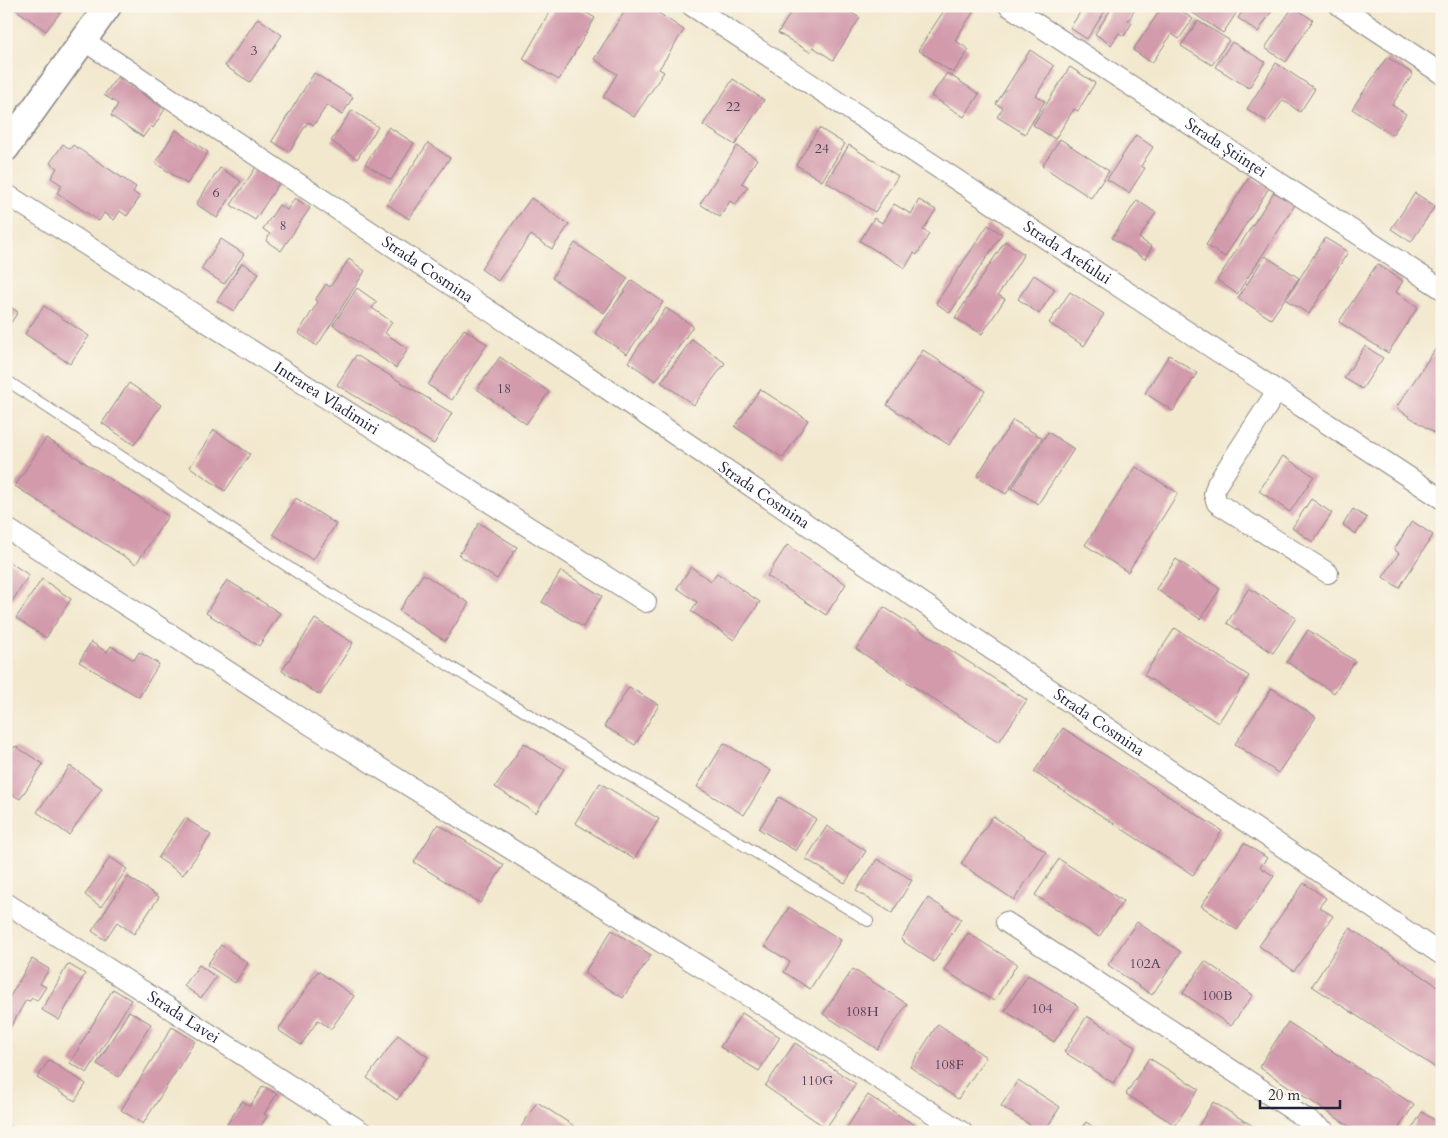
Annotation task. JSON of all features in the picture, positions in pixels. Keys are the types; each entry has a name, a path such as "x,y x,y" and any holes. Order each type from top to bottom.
{"street":[{"path":"6,148 108,6"},
{"name":"Strada Arefului","path":"692,6 1442,499"},
{"name":"Strada Științei","path":"1009,6 1442,289"},
{"path":"1340,6 1442,74"},
{"name":"Strada Cosmina","path":"83,40 631,405 1442,955"},
{"name":"Intrarea Vladimiri","path":"6,194 646,602"},
{"path":"1277,391 1217,484 1214,494 1217,503 1328,573"},
{"path":"6,528 314,727 781,1017 962,1132"},
{"name":"Strada Lavei","path":"6,903 362,1132"},
{"path":"1006,922 1326,1132"}],"lane":[{"path":"6,380 305,578 868,921"}],"building":[{"path":"11,6 65,6 46,31"},
{"path":"553,6 575,6 595,18 559,80 523,59"},
{"path":"628,6 648,6 684,30 659,69 664,72 634,117 603,97 617,74 594,59"},
{"path":"788,6 840,6 860,18 833,60 813,47 810,52 778,33 790,14 785,11"},
{"path":"947,6 966,6 974,11 955,40 969,50 953,73 918,50"},
{"path":"1084,6 1108,6 1087,39 1070,28"},
{"path":"1113,6 1137,6 1128,21 1132,23 1124,36 1119,33 1111,45 1095,34"},
{"path":"1163,6 1174,6 1193,19 1179,39 1172,34 1152,63 1133,50"},
{"path":"1193,6 1241,6 1223,33 1190,11"},
{"path":"1246,6 1275,6 1258,32 1238,18"},
{"path":"1293,7 1313,20 1286,62 1265,48"},
{"path":"258,18 282,35 250,82 225,66"},
{"path":"1198,21 1229,40 1212,65 1181,46"},
{"path":"1232,42 1265,62 1249,88 1215,67"},
{"path":"1030,50 1054,66 1036,96 1045,101 1025,134 997,117 1003,108 996,104"},
{"path":"1387,57 1413,74 1392,105 1406,114 1392,135 1352,109"},
{"path":"1276,63 1315,89 1300,112 1283,100 1268,122 1247,109"},
{"path":"1070,67 1095,83 1078,111 1074,109 1055,139 1033,125"},
{"path":"314,73 353,97 342,115 327,105 314,125 308,122 289,152 272,141"},
{"path":"947,73 979,94 964,117 931,96"},
{"path":"117,77 165,109 153,128 151,126 143,137 111,116 118,104 104,95"},
{"path":"733,79 764,100 735,145 703,125"},
{"path":"352,110 378,127 357,159 331,141"},
{"path":"389,127 414,143 391,180 365,164"},
{"path":"819,128 845,144 822,181 796,165"},
{"path":"176,130 208,152 187,184 155,163"},
{"path":"1136,135 1153,147 1141,166 1145,168 1129,193 1107,179"},
{"path":"1060,139 1109,171 1091,198 1042,166"},
{"path":"428,143 450,158 409,219 387,204"},
{"path":"63,144 70,149 73,145 136,187 133,192 140,197 127,216 120,211 114,220 104,213 99,221 57,193 62,185 51,178 57,168 50,163"},
{"path":"849,145 898,176 875,212 826,182"},
{"path":"737,146 757,159 742,183 748,187 735,205 730,201 720,217 700,204"},
{"path":"256,167 280,182 255,220 231,205"},
{"path":"220,168 241,181 217,218 196,204"},
{"path":"1250,176 1269,188 1225,257 1206,245"},
{"path":"1274,192 1295,205 1237,294 1217,280"},
{"path":"1415,193 1435,206 1411,242 1391,229"},
{"path":"295,198 310,208 281,251 266,241 270,234 263,229 279,205 287,210"},
{"path":"531,198 569,225 552,249 531,235 498,281 481,269"},
{"path":"919,200 936,210 923,230 929,234 917,255 914,253 905,268 860,241 874,218 882,223 894,204 911,214"},
{"path":"1137,200 1156,213 1139,238 1152,247 1145,259 1112,238"},
{"path":"988,225 1002,234 950,313 936,303"},
{"path":"1325,238 1348,252 1309,314 1286,300"},
{"path":"221,239 244,254 224,284 201,269"},
{"path":"1005,241 1024,254 998,295 1005,299 982,334 955,318"},
{"path":"575,243 628,278 604,313 552,278"},
{"path":"1265,256 1299,278 1271,319 1238,298"},
{"path":"349,259 365,271 317,346 298,333 318,302 315,300 326,284 330,287"},
{"path":"242,263 259,273 234,311 217,301"},
{"path":"1377,264 1403,281 1396,292 1418,307 1388,353 1339,322"},
{"path":"1034,275 1055,289 1039,314 1018,299"},
{"path":"632,280 663,302 627,354 595,333"},
{"path":"357,288 377,302 372,308 392,322 385,333 408,349 396,368 333,325"},
{"path":"1070,292 1104,314 1084,346 1049,323"},
{"path":"6,304 18,312 6,330"},
{"path":"44,306 89,336 70,364 25,334"},
{"path":"666,308 693,326 656,381 628,362"},
{"path":"464,329 487,344 452,400 428,385"},
{"path":"692,339 725,363 694,405 661,382"},
{"path":"1442,339 1442,438 1396,408"},
{"path":"1365,346 1383,358 1362,389 1344,378"},
{"path":"923,350 985,391 949,445 887,405"},
{"path":"356,355 452,413 434,444 337,385"},
{"path":"1169,355 1197,373 1173,411 1145,393"},
{"path":"500,357 549,392 526,424 477,389"},
{"path":"129,383 161,405 134,445 102,423"},
{"path":"760,389 808,420 783,458 735,427"},
{"path":"1013,420 1042,438 1006,494 977,476"},
{"path":"214,430 250,454 225,491 190,467"},
{"path":"1048,432 1074,449 1038,504 1012,488"},
{"path":"46,438 168,516 136,564 15,486"},
{"path":"1283,456 1314,476 1290,512 1259,491"},
{"path":"1136,467 1178,493 1128,572 1085,545"},
{"path":"296,498 336,524 313,560 273,534"},
{"path":"1311,499 1332,513 1313,542 1292,528"},
{"path":"1353,509 1367,518 1356,534 1343,525"},
{"path":"1412,521 1433,535 1399,588 1383,577 1399,553 1394,550"},
{"path":"479,523 517,547 497,579 459,555"},
{"path":"787,545 846,584 826,615 767,576"},
{"path":"1176,559 1220,589 1200,619 1156,589"},
{"path":"6,560 29,575 11,603 6,600"},
{"path":"691,567 711,581 717,573 760,602 734,640 691,611 697,602 677,588"},
{"path":"561,571 602,596 583,627 542,602"},
{"path":"423,574 469,603 445,641 399,611"},
{"path":"42,579 71,599 46,638 16,618"},
{"path":"227,580 280,613 259,646 206,613"},
{"path":"1249,588 1296,618 1273,653 1227,623"},
{"path":"884,607 1027,700 999,742 856,649"},
{"path":"315,619 353,643 320,695 282,671"},
{"path":"1175,628 1249,676 1218,723 1144,675"},
{"path":"1308,630 1355,661 1334,693 1287,662"},
{"path":"91,642 107,652 111,646 134,660 139,652 159,664 139,697 79,662"},
{"path":"629,687 659,705 635,745 604,726"},
{"path":"1272,688 1316,717 1278,773 1235,744"},
{"path":"1063,728 1222,831 1193,875 1034,772"},
{"path":"524,743 564,769 536,813 495,787"},
{"path":"724,743 771,771 744,815 697,787"},
{"path":"15,746 43,764 20,799 13,795 6,805 6,759"},
{"path":"70,766 102,788 69,835 37,812"},
{"path":"600,783 659,819 634,859 575,823"},
{"path":"779,797 816,819 796,851 759,829"},
{"path":"993,816 1046,852 1014,900 961,864"},
{"path":"185,818 211,835 183,875 158,858"},
{"path":"438,824 504,865 480,903 414,862"},
{"path":"827,826 866,851 845,883 806,859"},
{"path":"1244,843 1267,858 1260,867 1274,876 1237,930 1201,906"},
{"path":"110,857 127,869 101,907 85,895"},
{"path":"877,859 912,880 892,913 856,891"},
{"path":"1059,859 1123,901 1099,937 1035,895"},
{"path":"128,877 159,897 134,934 117,922 105,940 92,931"},
{"path":"1304,883 1326,898 1319,907 1333,916 1294,971 1259,946"},
{"path":"928,898 961,919 934,962 901,940"},
{"path":"789,907 841,940 810,989 784,972 790,962 765,946"},
{"path":"1137,922 1181,952 1152,995 1108,965"},
{"path":"1350,928 1442,989 1442,1072 1312,986"},
{"path":"612,930 651,955 623,998 584,973"},
{"path":"968,933 1017,964 994,1001 944,970"},
{"path":"221,945 248,963 235,983 207,965"},
{"path":"32,959 49,969 40,984 46,987 37,1001 32,998 30,1001 26,1000 6,1035 6,1003"},
{"path":"1205,961 1253,995 1231,1026 1183,993"},
{"path":"68,964 85,974 59,1020 42,1010"},
{"path":"199,965 216,977 201,998 184,986"},
{"path":"853,969 907,1004 877,1049 823,1014"},
{"path":"318,971 354,996 331,1029 318,1020 301,1045 278,1030"},
{"path":"1028,975 1078,1006 1054,1042 1005,1011"},
{"path":"113,989 131,1000 87,1073 70,1063"},
{"path":"129,1011 151,1024 119,1077 97,1064"},
{"path":"742,1013 780,1037 759,1071 720,1047"},
{"path":"1087,1016 1136,1047 1113,1083 1064,1052"},
{"path":"1288,1022 1414,1105 1396,1132 1358,1132 1259,1067"},
{"path":"938,1024 986,1057 958,1099 910,1067"},
{"path":"172,1027 195,1041 143,1124 121,1110"},
{"path":"398,1035 428,1057 397,1100 367,1078"},
{"path":"795,1043 856,1084 826,1128 765,1086"},
{"path":"1149,1058 1199,1089 1175,1125 1126,1094"},
{"path":"49,1060 86,1084 75,1101 37,1078"},
{"path":"1018,1080 1060,1107 1044,1132 1041,1132 1001,1106"},
{"path":"263,1086 277,1094 264,1114 267,1116 257,1132 222,1132 242,1101 250,1106"},
{"path":"868,1095 925,1132 844,1132"},
{"path":"537,1102 583,1132 518,1132"},
{"path":"1213,1102 1263,1132 1195,1132"},
{"path":"1422,1112 1442,1125 1442,1132 1410,1132"},
{"path":"1086,1122 1101,1132 1080,1132"},
{"path":"8,1125 18,1132 6,1132"}]}
